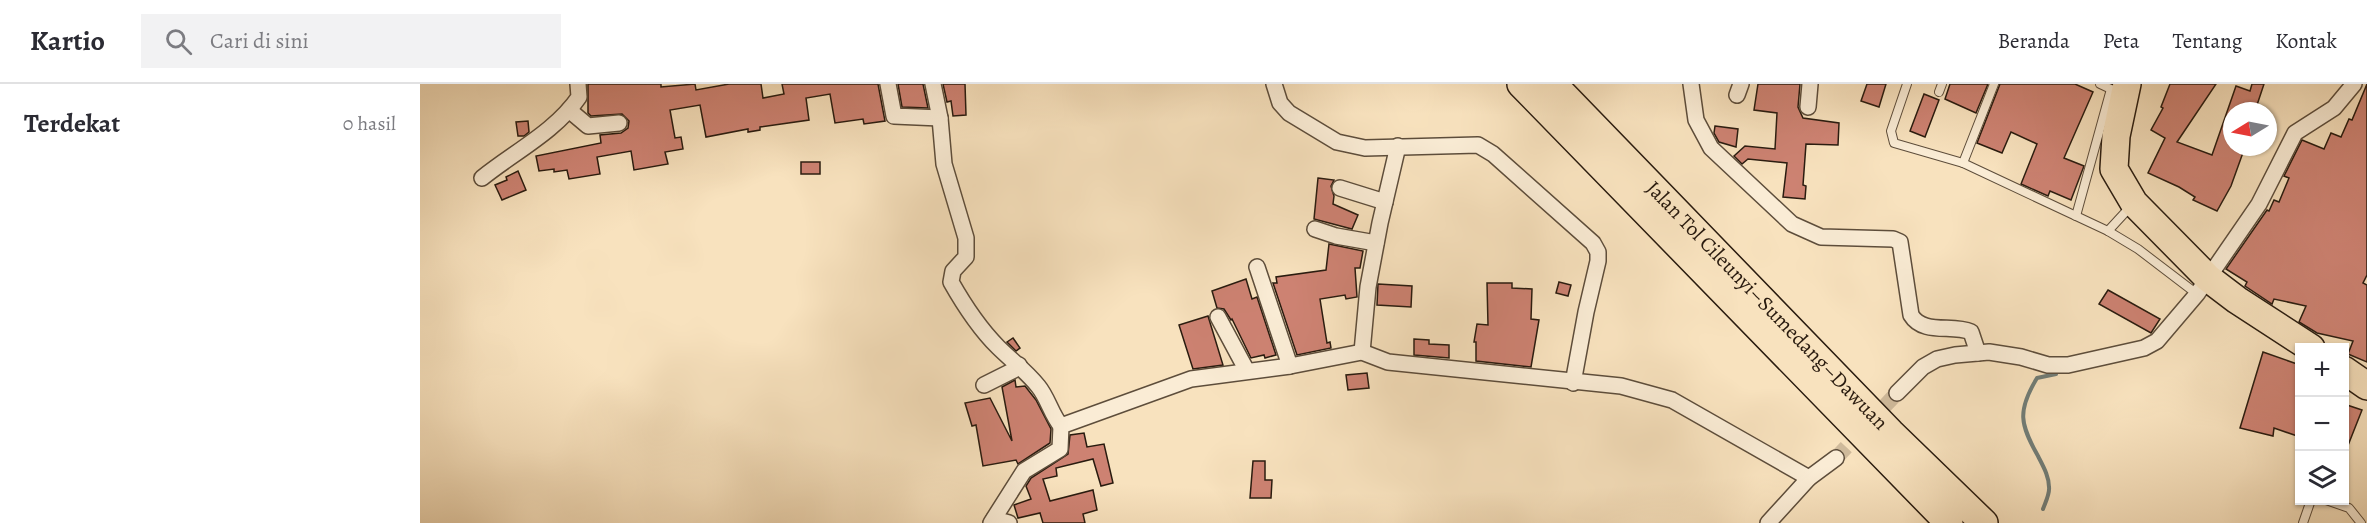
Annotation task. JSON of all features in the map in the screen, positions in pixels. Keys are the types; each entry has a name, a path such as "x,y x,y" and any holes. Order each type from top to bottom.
{"highway":[{"name":"Jalan Tol Cileunyi–Sumedang–Dawuan","path":"1521,84 1949,523"},
{"name":"Jalan Tol Cileunyi–Sumedang–Dawuan","path":"1553,84 1891,433 1984,523"},
{"path":"2121,90 2115,168 2134,202 2203,286 2237,300 2303,343"},
{"path":"2349,373 2367,386"}],"street":[{"path":"482,178 502,161 531,144 569,110 579,98 578,84"},
{"path":"888,84 894,117 940,118"},
{"path":"933,84 940,118 944,164 966,238 966,258 953,271 951,282 976,320 997,346 1040,388 1061,426 1060,449 1024,471 992,521 1009,523"},
{"path":"1274,84 1280,103 1288,113 1336,142 1365,148 1478,145 1493,154 1593,243 1598,252 1598,261 1573,383"},
{"path":"1691,84 1696,120 1711,148 1792,224 1821,237 1893,239 1900,242 1911,315 1914,321 1929,327 1963,329 1971,332 1978,353"},
{"path":"1808,107 1810,84"},
{"path":"1897,393 1923,367 1937,359 1989,352 2021,357 2048,365 2068,366 2144,348 2157,341 2203,286 2259,204 2295,133 2334,108 2354,84"},
{"path":"569,110 588,126 619,123"},
{"path":"1362,352 1368,287 1398,146"},
{"path":"1340,188 1385,202"},
{"path":"1315,229 1336,236 1376,243"},
{"path":"1257,267 1290,366"},
{"path":"1218,317 1247,371"},
{"path":"1061,426 1191,379 1290,366 1362,352 1388,362 1573,383 1621,386 1672,400 1809,478"},
{"path":"984,385 1014,370 1019,365"},
{"path":"1768,523 1809,478 1836,458"}],"lane":[{"path":"1907,84 1891,131 1894,143 1963,163 2108,231 2203,286"},
{"path":"1963,163 1994,84"},
{"path":"2076,216 2121,90 2100,84"},
{"path":"2108,231 2134,202"},
{"path":"2303,523 2310,505"},
{"path":"2339,505 2349,508 2361,523"}],"building":[{"path":"588,84 661,84 661,87 695,84 696,90 729,84 761,84 763,98 784,94 782,84 878,84 885,121 864,124 863,119 835,123 830,94 806,98 809,120 760,127 760,130 748,132 748,129 706,137 700,105 670,110 675,138 681,137 683,149 665,152 668,164 634,170 631,151 597,157 600,174 569,179 567,170 539,171 536,156 601,143 600,135 621,133 628,128 629,121 622,114 591,116 588,113"},
{"path":"898,84 923,84 928,108 902,107"},
{"path":"943,84 965,84 966,115 953,116 951,101 947,102"},
{"path":"1758,84 1800,84 1798,107 1803,118 1839,123 1838,145 1806,144 1803,185 1806,186 1805,199 1783,197 1787,163 1748,159 1742,164 1734,156 1745,146 1775,149 1777,113 1754,110"},
{"path":"1867,84 1886,84 1879,107 1861,101"},
{"path":"1950,84 1988,84 1976,113 1945,99"},
{"path":"2000,84 2075,84 2093,92 2064,158 2084,166 2071,200 2050,191 2048,196 2021,184 2037,144 2011,132 2002,153 1977,143"},
{"path":"2170,84 2216,84 2177,142 2212,155 2223,123 2223,156 2242,156 2231,186 2217,211 2193,200 2195,197 2179,187 2148,173 2165,138 2151,130 2163,108 2161,107"},
{"path":"2252,84 2264,84 2258,102 2230,102 2236,86 2250,91"},
{"path":"2367,84 2367,275 2363,283 2367,285 2367,362 2349,354 2353,341 2317,333 2299,322 2306,306 2274,299 2272,304 2245,286 2247,282 2226,269 2267,210 2269,211 2274,200 2279,202 2289,178 2284,176 2302,140 2324,149 2331,133 2341,137 2349,119 2352,120"},
{"path":"1924,94 1939,100 1925,137 1910,131"},
{"path":"528,121 529,132 524,136 518,136 516,122"},
{"path":"1715,126 1738,129 1736,147 1719,142 1714,133"},
{"path":"801,162 820,162 820,174 801,174"},
{"path":"518,171 526,190 502,200 495,185 507,180 506,177"},
{"path":"1318,178 1334,180 1331,186 1334,196 1333,204 1358,215 1352,229 1314,219"},
{"path":"1329,244 1363,251 1360,268 1355,268 1357,297 1346,299 1345,295 1320,299 1327,343 1330,342 1331,348 1297,355 1273,283 1277,283 1276,277 1326,270"},
{"path":"1246,279 1252,299 1257,297 1276,355 1251,358 1232,319 1224,309 1217,308 1212,291"},
{"path":"1559,282 1571,285 1568,296 1556,293"},
{"path":"1487,283 1512,283 1512,288 1532,289 1531,319 1539,320 1531,367 1476,361 1476,342 1474,342 1477,324 1488,325"},
{"path":"1378,284 1412,286 1411,307 1377,305"},
{"path":"2108,290 2160,319 2151,333 2099,304"},
{"path":"1208,316 1223,365 1193,369 1179,325"},
{"path":"1013,338 1020,348 1016,351 1007,342"},
{"path":"1414,339 1429,340 1429,344 1449,345 1449,358 1414,355"},
{"path":"2263,352 2295,363 2295,435 2274,428 2273,436 2240,428"},
{"path":"1367,373 1369,388 1348,390 1346,375"},
{"path":"1015,380 1016,387 1025,386 1036,400 1051,429 1050,443 1018,464 1016,460 983,466 976,425 972,426 965,403 990,398 1012,441 1002,387"},
{"path":"2349,406 2362,410 2349,443"},
{"path":"1084,433 1087,447 1104,444 1113,483 1101,486 1093,459 1056,468 1057,476 1043,479 1050,501 1093,490 1097,510 1083,514 1085,523 1043,523 1040,513 1018,518 1014,505 1031,499 1026,486 1031,478 1068,454 1070,435"},
{"path":"1253,461 1265,461 1265,480 1272,480 1271,498 1250,498"}],"waterway":[{"path":"2043,509 2049,493 2048,479 2027,435 2023,417 2026,400 2037,378 2056,374"}],"tunnel":[{"path":"1836,458 1897,393"}]}
